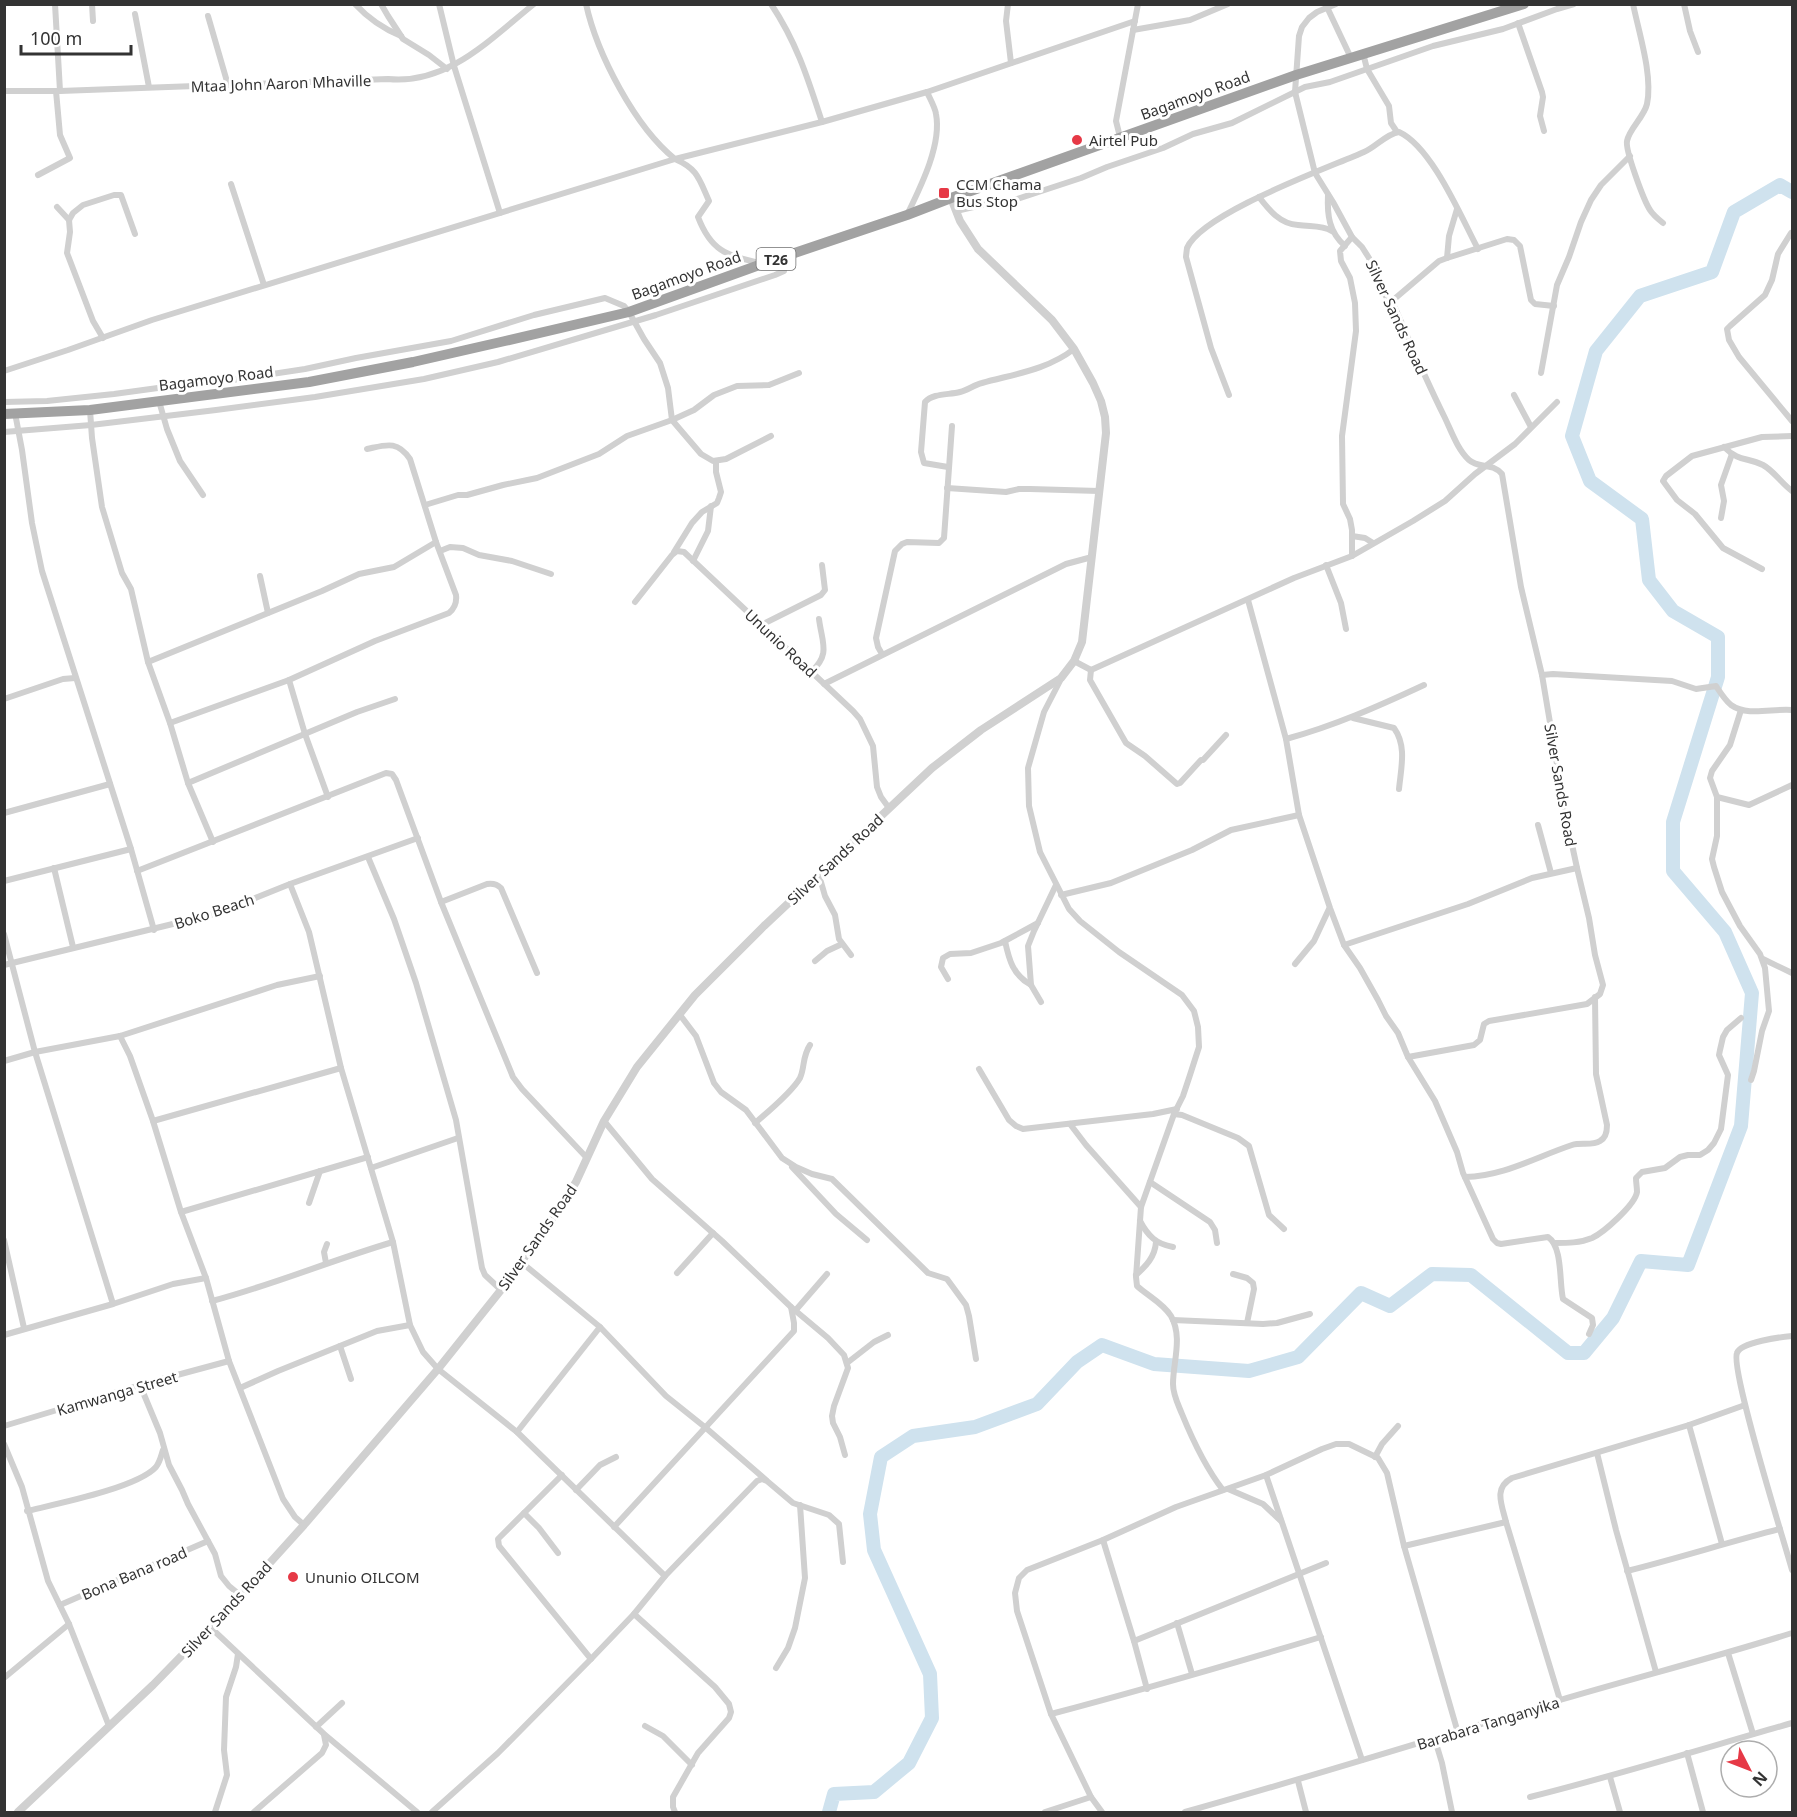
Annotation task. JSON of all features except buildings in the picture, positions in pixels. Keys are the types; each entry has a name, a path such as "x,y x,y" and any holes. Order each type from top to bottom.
{"highway":[{"name":"Bagamoyo Road","path":"10,414 90,410 309,382 632,317 762,264 907,215 1296,75 1524,4"}],"street":[{"path":"38,175 70,158 60,135 55,4"},
{"path":"92,4 93,21"},
{"path":"355,4 362,12 447,69"},
{"path":"439,4 454,66 500,213"},
{"name":"Mtaa John Aaron Mhaville","path":"4,91 399,80 429,77 467,58 534,4"},
{"path":"586,4 596,37 612,74 645,129 661,148 693,170 709,201 698,217 712,243 719,250 762,264"},
{"path":"771,4 801,57 822,122"},
{"path":"1008,4 1006,21 1011,63"},
{"path":"1120,137 1116,121 1138,4"},
{"path":"1137,13 1145,4"},
{"path":"1133,30 1190,20 1228,4"},
{"name":"Silver Sands Road","path":"1336,4 1326,6 1309,18 1299,36 1295,92 1315,174 1352,237 1369,258 1377,281 1387,298 1392,301 1420,367 1458,445 1469,460 1475,464 1497,468 1502,474 1521,587 1542,675 1577,868 1590,918 1595,955 1603,985 1598,996 1596,1074 1607,1125 1604,1138 1595,1143 1571,1145 1499,1173 1465,1177"},
{"path":"956,212 991,203 1005,202 1081,178 1107,166 1163,148 1193,134 1232,123 1305,87 1330,82 1433,46 1503,29 1574,4"},
{"path":"1633,4 1648,73 1647,105 1627,140 1640,187 1651,212 1663,223"},
{"path":"1684,4 1698,52"},
{"path":"383,5 401,36"},
{"path":"1326,6 1352,58"},
{"path":"135,14 149,87"},
{"path":"208,16 228,85"},
{"path":"4,371 152,320 675,159 822,122 927,92 1135,21"},
{"path":"1518,23 1542,92 1540,116 1544,131"},
{"path":"1363,53 1367,69 1389,106 1391,123 1396,132"},
{"path":"907,215 926,174 935,141 936,112 927,92"},
{"path":"1229,395 1211,348 1186,257 1187,248 1194,238 1211,224 1259,197 1367,151 1396,132 1402,132 1420,148 1446,186 1478,249"},
{"path":"1541,373 1557,285 1591,200 1600,185 1630,156"},
{"path":"231,184 264,285"},
{"path":"103,338 93,321 67,253 69,220 73,213 83,205 121,195 135,234"},
{"path":"1328,195 1328,216 1332,231 1345,246"},
{"path":"1259,197 1282,221 1296,225 1317,226 1332,231"},
{"name":"Silver Sands Road","path":"18,1812 153,1685 210,1627 304,1525 438,1369 501,1290 576,1182 603,1122 637,1067 695,995 816,876 932,768 981,730 1061,678 1074,661 1082,642 1106,433 1105,417 1093,383 1074,349 1052,320 978,249 956,212 951,198"},
{"path":"57,207 69,220"},
{"path":"1447,258 1449,236 1457,208"},
{"path":"1791,233 1778,254 1772,280 1765,295 1730,326 1727,333 1739,357 1792,421"},
{"path":"1352,237 1341,251 1341,261 1350,278 1356,321 1342,436 1343,504 1350,519 1352,556"},
{"path":"1392,301 1439,261 1507,239 1514,240 1520,246 1531,300 1535,304 1554,306"},
{"path":"4,432 91,425 315,397 424,379 498,362 632,317 784,271 782,257"},
{"path":"4,402 114,394 305,369 451,341 534,315 605,298 624,306 632,317 660,363 668,388 672,420 701,454 716,461 726,459 771,436"},
{"path":"410,349 414,362"},
{"path":"948,466 924,463 921,452 927,399 932,396 963,391 975,385 1046,366 1074,349"},
{"path":"425,505 458,495 468,495 537,478 599,454 627,436 694,410 714,395 737,386 769,385 799,373"},
{"path":"1514,395 1531,427"},
{"path":"159,400 180,461 202,495"},
{"path":"1090,669 1326,565 1352,556 1445,501 1485,465 1515,444 1557,402"},
{"path":"90,410 100,500 122,573 130,589 148,662 188,783 213,842"},
{"path":"10,414 22,450 32,523 42,571 131,849 154,930"},
{"path":"882,654 876,638 895,551 907,542 939,543 945,533 952,426"},
{"path":"1762,569 1723,548 1695,514 1677,500 1663,481 1666,476 1692,456 1762,437 1792,436"},
{"path":"170,723 289,680 453,609 457,600 456,595 436,542 410,459 405,452 391,444 367,449"},
{"path":"1724,447 1731,454 1762,465 1792,491"},
{"path":"1721,518 1724,501 1721,485 1731,454"},
{"path":"635,602 672,555 692,523 702,512 717,503 721,492 716,461"},
{"path":"947,488 1006,492 1019,489 1099,491"},
{"path":"693,561 708,531 711,506"},
{"path":"1352,536 1365,538 1373,543"},
{"path":"148,662 359,574 394,567 436,542"},
{"path":"440,551 450,547 463,548 479,555 512,561 551,573"},
{"name":"Ununio Road","path":"672,555 677,551 684,552 860,719 873,746 877,787 889,808"},
{"path":"824,684 1066,564 1092,557"},
{"path":"1326,565 1341,603 1346,629"},
{"path":"761,625 821,595 825,590 822,566"},
{"path":"260,576 268,613"},
{"path":"1248,600 1286,739 1299,815 1344,945 1398,1033 1408,1057 1435,1101 1493,1239 1497,1243 1548,1238 1555,1244 1563,1299 1592,1318 1593,1325 1589,1334"},
{"path":"811,672 821,663 823,657 824,642 819,620"},
{"path":"1074,661 1090,669"},
{"path":"1090,669 1090,680 1126,743 1177,784 1226,735"},
{"path":"1542,675 1672,681 1696,689 1716,686 1729,704 1741,710 1792,710"},
{"path":"4,699 75,678"},
{"path":"1061,678 1044,712 1028,768 1029,806 1040,852 1069,909 1080,921 1119,952 1182,996 1194,1011 1198,1027 1198,1047 1184,1096 1141,1207 1137,1286 1160,1304 1173,1320 1177,1330 1173,1385 1175,1397 1196,1448 1211,1474 1226,1490 1263,1504 1282,1521"},
{"path":"289,680 305,734 328,797"},
{"path":"1286,739 1315,732 1352,718 1424,685"},
{"path":"188,783 357,712 395,699"},
{"path":"1741,710 1730,745 1712,771 1710,778 1717,797 1717,836 1712,859 1714,867 1722,892 1733,914 1763,959 1768,1011 1750,1080"},
{"path":"1352,718 1394,728 1398,733 1403,749 1399,789"},
{"path":"137,871 389,773 396,780 441,902 513,1077 587,1158"},
{"path":"4,813 110,784"},
{"path":"1717,797 1749,805 1792,785"},
{"path":"1061,895 1111,883 1192,850 1231,830 1299,815"},
{"path":"1538,825 1551,873"},
{"name":"Boko Beach","path":"8,964 218,913 290,884 418,838"},
{"path":"4,881 131,849"},
{"path":"368,857 394,919 416,983 456,1120 482,1268 485,1275 501,1290"},
{"path":"54,868 73,947"},
{"path":"1344,945 1411,924 1532,878 1577,868"},
{"path":"816,876 821,882 835,915 838,936 851,955"},
{"path":"290,884 309,932 341,1068 393,1242 410,1324 423,1352 438,1369 517,1432 665,1576"},
{"path":"441,902 487,884 495,884 501,888 537,973"},
{"path":"1041,1002 1031,985 1028,946 1056,885"},
{"path":"1295,964 1314,941 1330,908"},
{"path":"948,979 941,967 943,958 950,954 971,953 1005,941 1038,923"},
{"path":"4,934 8,964 113,1304"},
{"path":"1005,941 1013,968 1020,978 1031,985"},
{"path":"815,961 827,951 842,944"},
{"path":"1763,959 1792,974"},
{"path":"4,1061 35,1052 120,1036 277,985 320,976"},
{"path":"1408,1057 1474,1045 1482,1036 1484,1024 1489,1021 1587,1004 1598,996"},
{"path":"680,1015 696,1036 714,1083 746,1110 782,1158 812,1174 832,1179 928,1273 947,1279 966,1305 976,1359"},
{"path":"1555,1244 1572,1243 1596,1236 1620,1216 1634,1198 1636,1178 1642,1172 1665,1168 1688,1155 1700,1155 1714,1143 1721,1129 1728,1075 1719,1055 1723,1036 1741,1018"},
{"path":"120,1036 130,1056 181,1212 206,1278 229,1361 283,1499 294,1517 304,1525"},
{"path":"755,1123 773,1108 797,1082 805,1053 810,1045"},
{"path":"153,1121 341,1068"},
{"path":"979,1070 1009,1120 1023,1129 1176,1112 1238,1138 1249,1146 1269,1215 1284,1229"},
{"path":"603,1122 652,1179 844,1355 847,1363 846,1374 832,1416 845,1455"},
{"path":"1070,1124 1141,1207"},
{"path":"371,1168 458,1138"},
{"path":"181,1212 368,1156"},
{"path":"787,1161 836,1214 867,1240"},
{"path":"309,1203 320,1171"},
{"path":"1150,1182 1210,1222 1215,1230 1218,1243"},
{"path":"1140,1220 1146,1232 1156,1242 1173,1247"},
{"path":"677,1273 713,1233"},
{"path":"5,1240 24,1328"},
{"path":"212,1301 253,1290 326,1263 393,1242"},
{"path":"1136,1275 1150,1261 1156,1242"},
{"path":"326,1263 324,1252 327,1244"},
{"path":"521,1262 600,1327 666,1395 793,1503 829,1515 839,1524 843,1562"},
{"path":"614,1527 794,1331 793,1309 827,1274"},
{"path":"1233,1274 1247,1278 1253,1283 1254,1289 1247,1323"},
{"path":"4,1335 113,1304 173,1284 206,1278"},
{"path":"1173,1320 1278,1323 1310,1314"},
{"path":"240,1388 377,1331 410,1324"},
{"path":"517,1432 600,1327"},
{"path":"847,1363 874,1342 888,1335"},
{"path":"1792,1336 1750,1344 1738,1351 1736,1362 1745,1405 1792,1570"},
{"path":"340,1346 351,1379"},
{"name":"Kamwanga Street","path":"4,1426 229,1361"},
{"path":"140,1385 160,1433 171,1468 218,1560 221,1576 240,1595"},
{"path":"1560,1700 1506,1522 1500,1498 1501,1488 1506,1481 1512,1478 1689,1425 1745,1405"},
{"path":"1689,1425 1722,1544"},
{"path":"1375,1457 1382,1443 1398,1426"},
{"path":"4,1444 22,1487 48,1581 69,1624 109,1726"},
{"path":"1102,1812 1091,1797 1051,1714 1017,1611 1015,1593 1019,1578 1027,1570 1103,1540 1176,1507 1266,1475 1336,1444 1349,1444 1375,1457 1387,1473 1404,1546 1458,1733"},
{"path":"27,1510 123,1485 146,1475 159,1462 164,1449"},
{"path":"1597,1453 1656,1672"},
{"path":"576,1490 600,1466 616,1457"},
{"path":"154,1468 171,1468"},
{"path":"562,1475 498,1539 499,1546 591,1659"},
{"path":"1266,1475 1362,1760"},
{"path":"432,1812 498,1753 591,1659 634,1614 665,1576 757,1481 767,1480"},
{"path":"776,1668 788,1648 795,1628 805,1578 800,1505"},
{"path":"524,1513 558,1553"},
{"path":"1404,1546 1506,1522"},
{"path":"1627,1570 1690,1555 1780,1529"},
{"path":"1103,1540 1147,1689"},
{"name":"Bona Bana road","path":"60,1605 208,1541"},
{"path":"1134,1641 1326,1563"},
{"path":"634,1614 715,1687 729,1704 731,1712 729,1718 698,1753 673,1797 675,1812"},
{"path":"1177,1623 1192,1674"},
{"path":"4,1678 69,1624"},
{"path":"210,1627 316,1727 417,1812"},
{"name":"Barabara Tanganyika","path":"1185,1812 1215,1809 1362,1760 1792,1633"},
{"path":"1051,1714 1147,1689 1321,1637"},
{"path":"1728,1653 1753,1734"},
{"path":"215,1812 226,1775 224,1724 226,1697 238,1654"},
{"path":"316,1727 342,1703"},
{"path":"1530,1797 1610,1777 1792,1723"},
{"path":"645,1726 663,1736 692,1765"},
{"path":"254,1812 322,1753 326,1744 324,1734"},
{"path":"1435,1740 1452,1812"},
{"path":"1687,1753 1703,1812"},
{"path":"1610,1777 1620,1812"},
{"path":"1299,1781 1306,1812"},
{"path":"1045,1812 1091,1797"}],"waterway":[{"path":"829,1812 834,1794 874,1792 909,1763 932,1718 930,1674 874,1550 870,1514 881,1457 913,1436 975,1427 1037,1404 1077,1362 1102,1345 1154,1364 1249,1371 1298,1357 1361,1293 1390,1306 1432,1274 1471,1275 1568,1353 1584,1353 1613,1318 1641,1261 1688,1265 1741,1126 1752,993 1725,932 1673,871 1673,822 1718,677 1718,637 1673,611 1649,580 1642,519 1590,481 1572,436 1596,351 1640,296 1712,272 1734,212 1780,185 1792,192"}],"place":[{"name":"Airtel Pub","path":"1077,140"},
{"name":"CCM Chama Bus Stop","path":"944,193"},
{"name":"Ununio OILCOM","path":"293,1577"}]}
